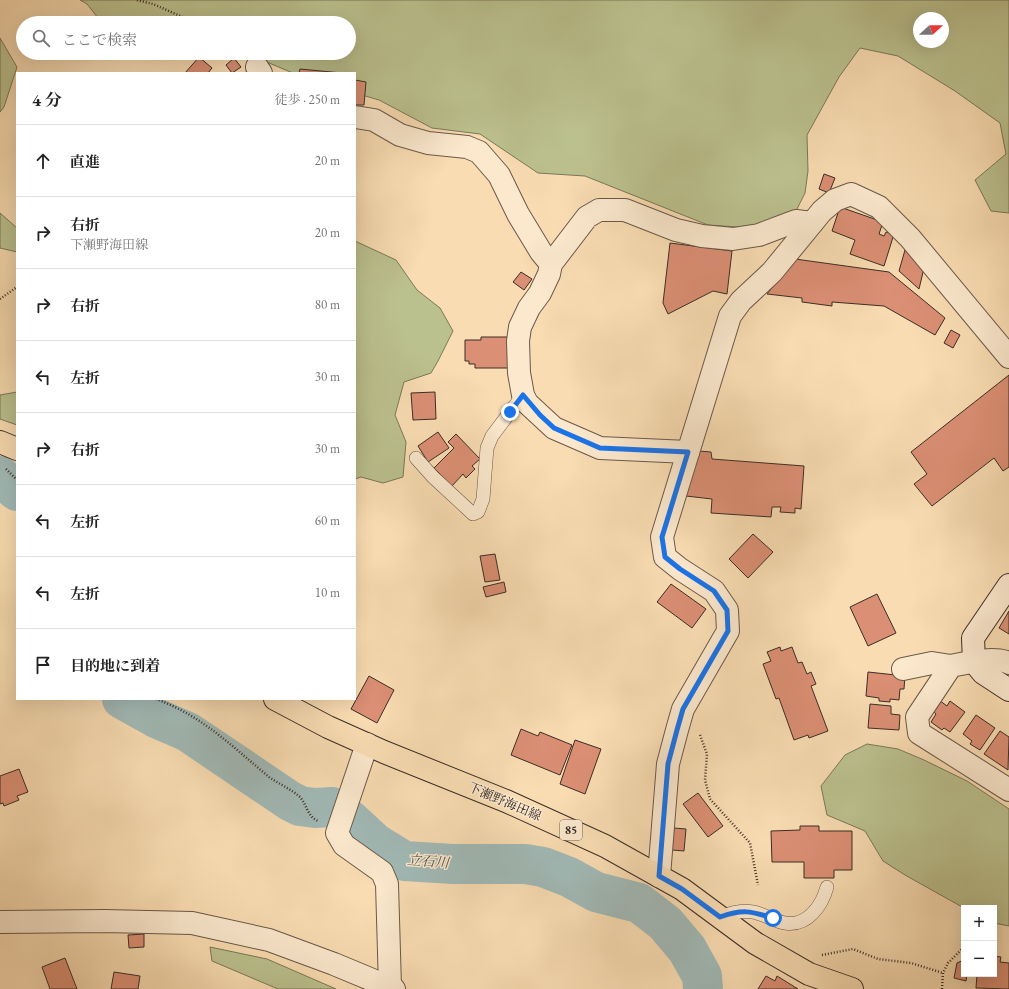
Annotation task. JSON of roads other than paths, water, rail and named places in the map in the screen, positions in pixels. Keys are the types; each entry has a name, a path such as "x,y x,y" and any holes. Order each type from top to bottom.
{"main road":[{"path":"0,442 16,449"},
{"name":"下瀬野海田線","path":"277,700 328,727 506,801 605,846 682,889 755,943 810,974 852,989"}],"street":[{"path":"356,117 374,120 400,136 428,143 467,147 479,152 499,175 518,214 540,252 551,264"},
{"path":"659,876 668,764 682,713 699,679 728,631 727,610 714,591 680,569 665,557 662,537 730,316 741,300 772,272 822,210 835,200 850,194 879,207 910,238 1009,357"},
{"path":"688,452 600,448 554,428 540,415 523,395 518,341 520,327 529,308 540,293 549,274 551,264 587,217 599,210 625,210 676,230 702,236 733,239 760,236 796,221 812,223"},
{"path":"1009,585 973,638 974,662 983,673 1009,690"},
{"path":"903,669 932,663 951,666 974,662 1003,660 1009,663"},
{"path":"951,666 917,717 919,733 1009,790"},
{"path":"0,922 104,920 192,923 269,940 334,964 392,988 387,884 382,872 344,845 337,833 367,744"}],"lane":[{"path":"416,458 433,477 473,514 478,512 483,499 486,448 492,436 523,395"},
{"path":"720,917 738,911 753,912 783,923 796,924 807,919 815,911 824,898 827,887"}],"waterway":[{"name":"立石川","path":"0,476 16,490"},
{"name":"立石川","path":"124,700 158,719 188,732 290,801 300,806 315,808 332,807 350,820 375,843 404,861 453,864 525,864 543,867 569,877 596,892 639,903 665,923 687,949 702,976 703,989"}]}
